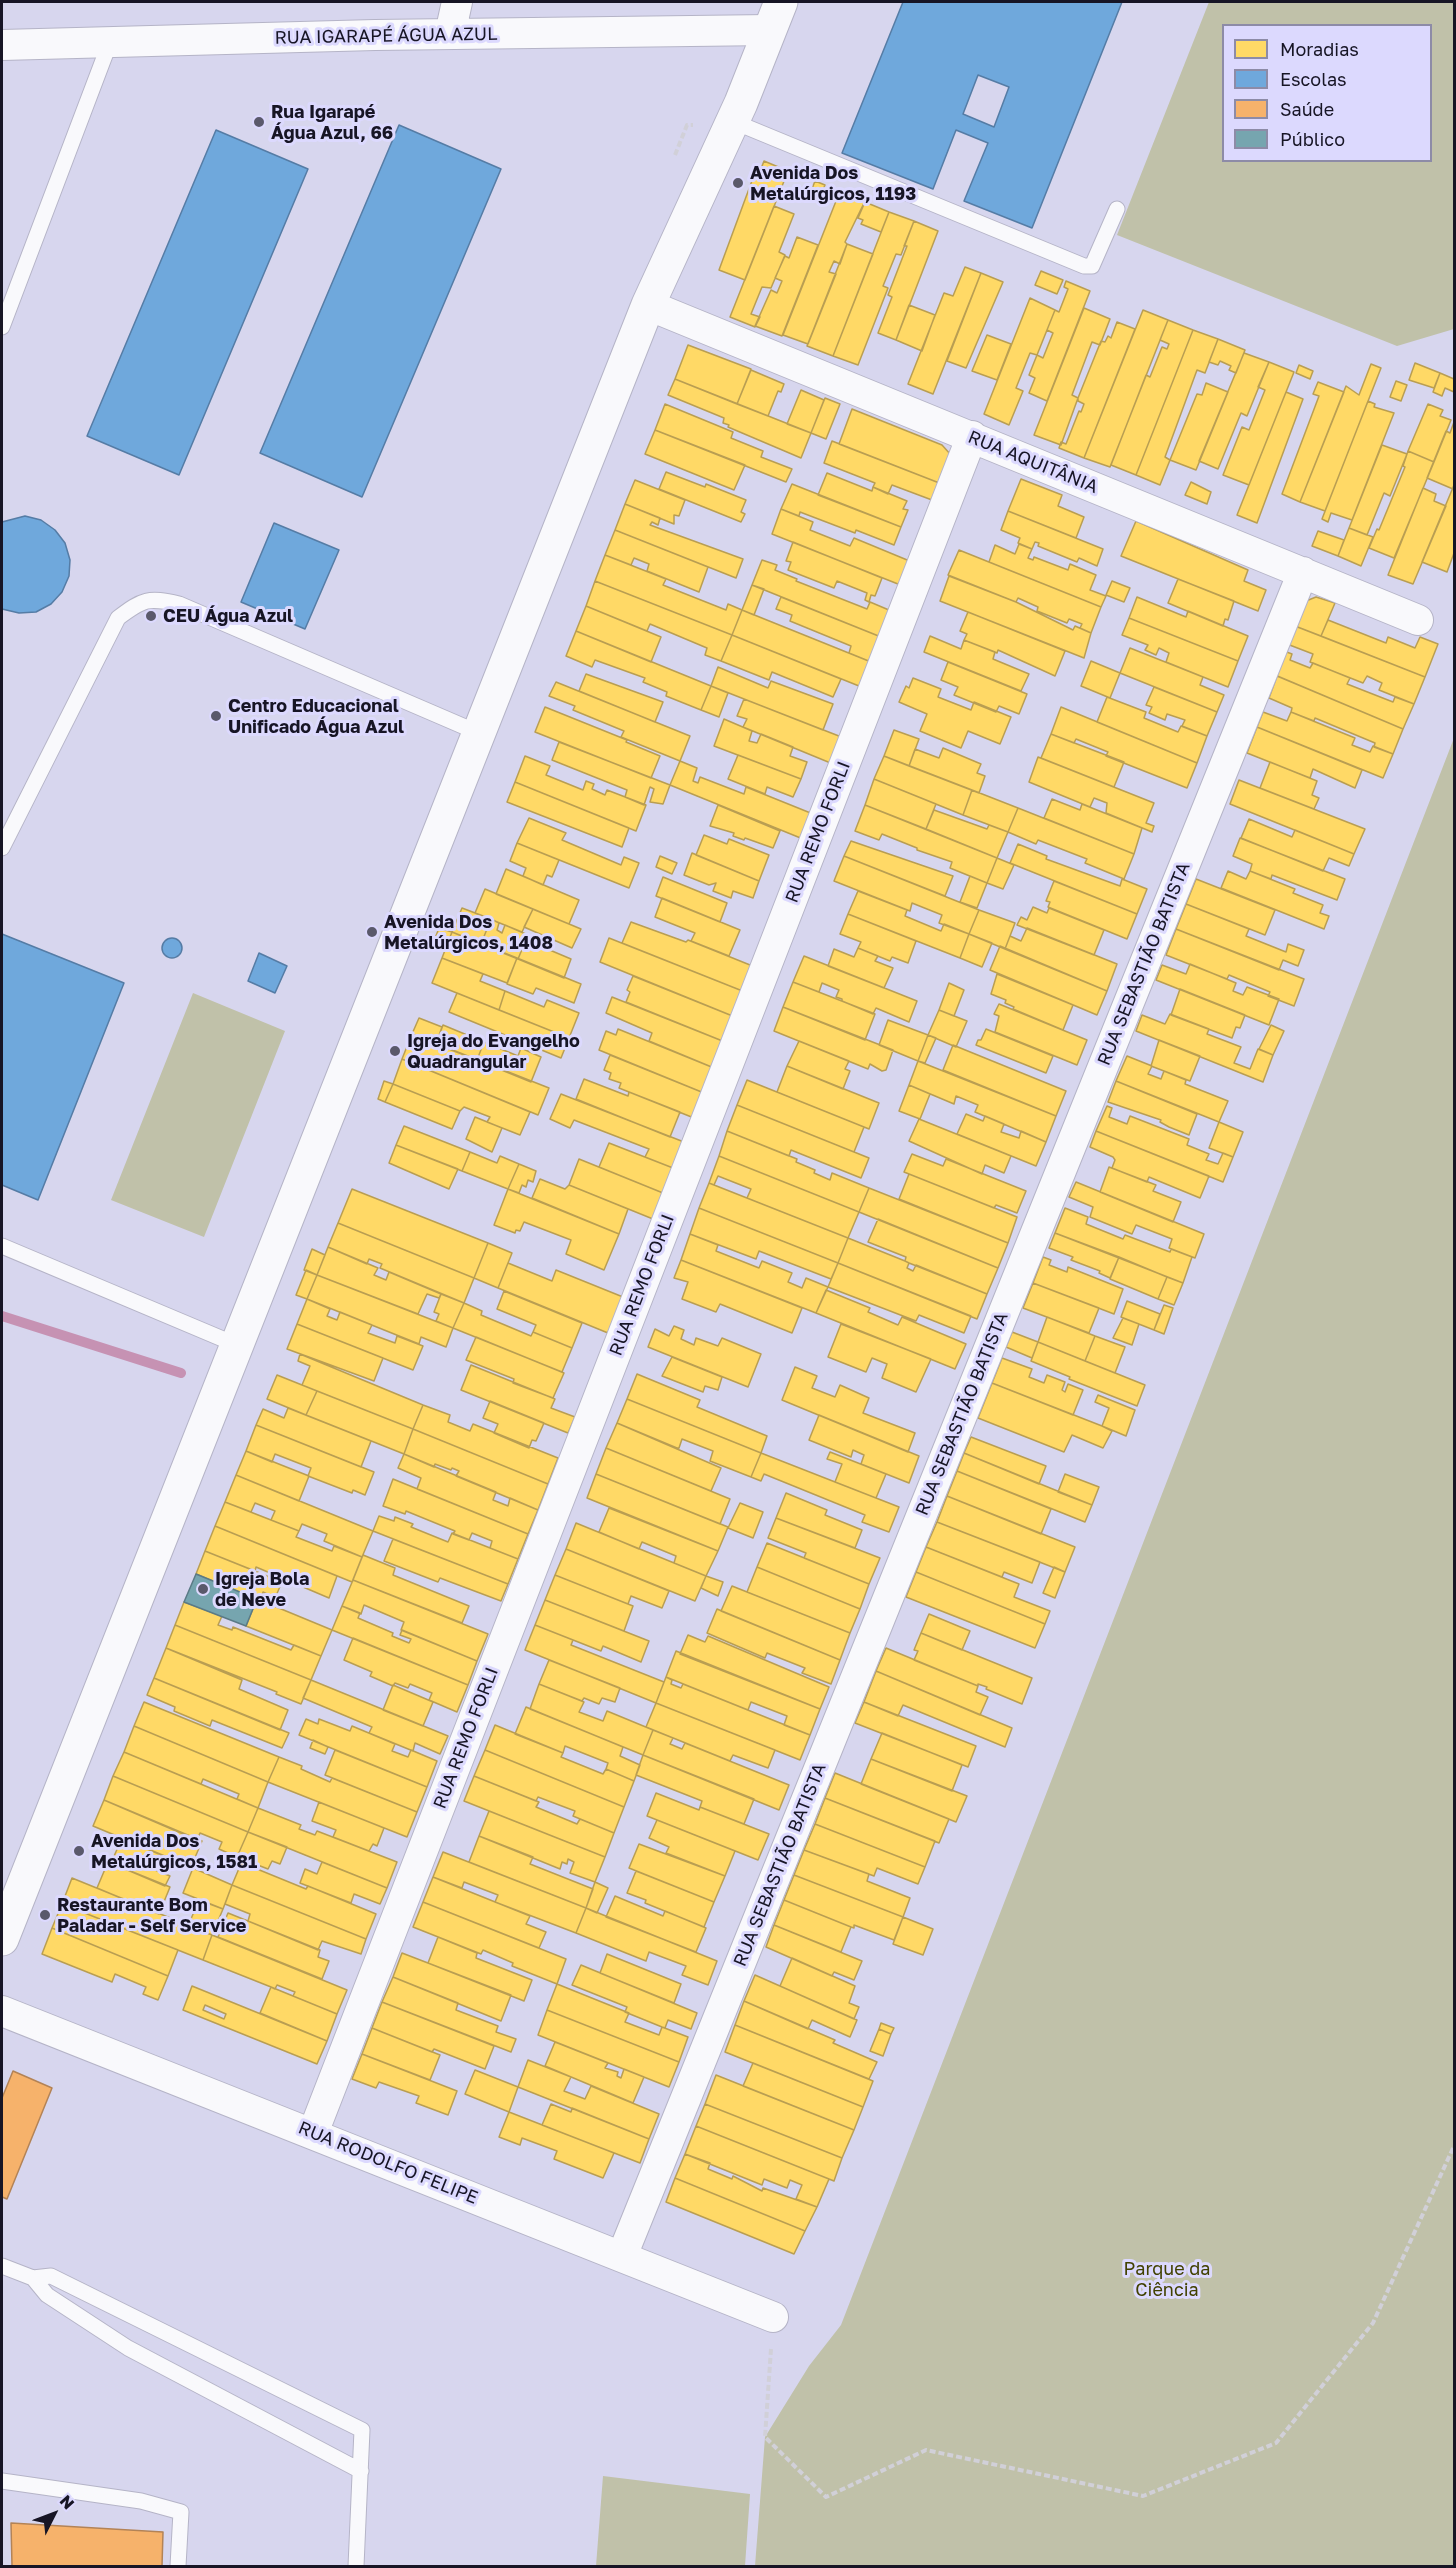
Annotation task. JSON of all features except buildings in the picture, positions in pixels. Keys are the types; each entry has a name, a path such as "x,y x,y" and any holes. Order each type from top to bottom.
{"main road":[{"path":"2,1939 648,305 732,121 775,16"}],"street":[{"path":"450,34 458,2"},
{"name":"RUA IGARAPÉ ÁGUA AZUL","path":"2,45 450,34 775,16"},
{"name":"RUA AQUITÂNIA","path":"648,305 1418,620"},
{"name":"RUA REMO FORLI","path":"313,2133 972,436"},
{"name":"RUA SEBASTIÃO BATISTA","path":"622,2256 1303,572"},
{"name":"RUA RODOLFO FELIPE","path":"2,2011 773,2317"}],"lane":[{"path":"2,327 110,42"},
{"path":"732,121 1084,266 1092,266 1117,208"},
{"path":"2,848 118,618 138,602 158,599 179,604 479,733"},
{"path":"2,1246 237,1345"},
{"path":"2,2266 33,2278 51,2276 362,2430 356,2566"},
{"path":"47,2295 51,2276"},
{"path":"33,2278 47,2295 128,2348 361,2471"},
{"path":"2,2481 141,2501 181,2512 178,2566"}],"path":[{"path":"773,2317 765,2437 826,2497 926,2450 1143,2496 1276,2443 1373,2324 1455,2146"}],"green space":[{"path":"1209,2 1454,2 1454,329 1397,346 1117,235"},
{"name":"Parque da Ciência","path":"1454,738 1454,2566 755,2566 765,2437 809,2366 841,2325"},
{"path":"193,993 285,1031 204,1237 111,1200"},
{"path":"603,2476 750,2494 745,2566 596,2566"}],"waterway":[{"path":"2,1316 181,1373"}],"place":[{"name":"Rua Igarapé Água Azul, 66","path":"259,122"},
{"name":"Avenida Dos Metalúrgicos, 1193","path":"738,183"},
{"name":"CEU Água Azul","path":"151,616"},
{"name":"Centro Educacional Unificado Água Azul","path":"216,716"},
{"name":"Avenida Dos Metalúrgicos, 1408","path":"372,932"},
{"name":"Igreja do Evangelho Quadrangular","path":"395,1051"},
{"name":"Igreja Bola de Neve","path":"203,1589"},
{"name":"Avenida Dos Metalúrgicos, 1581","path":"79,1851"},
{"name":"Restaurante Bom Paladar - Self Service","path":"45,1915"}]}
